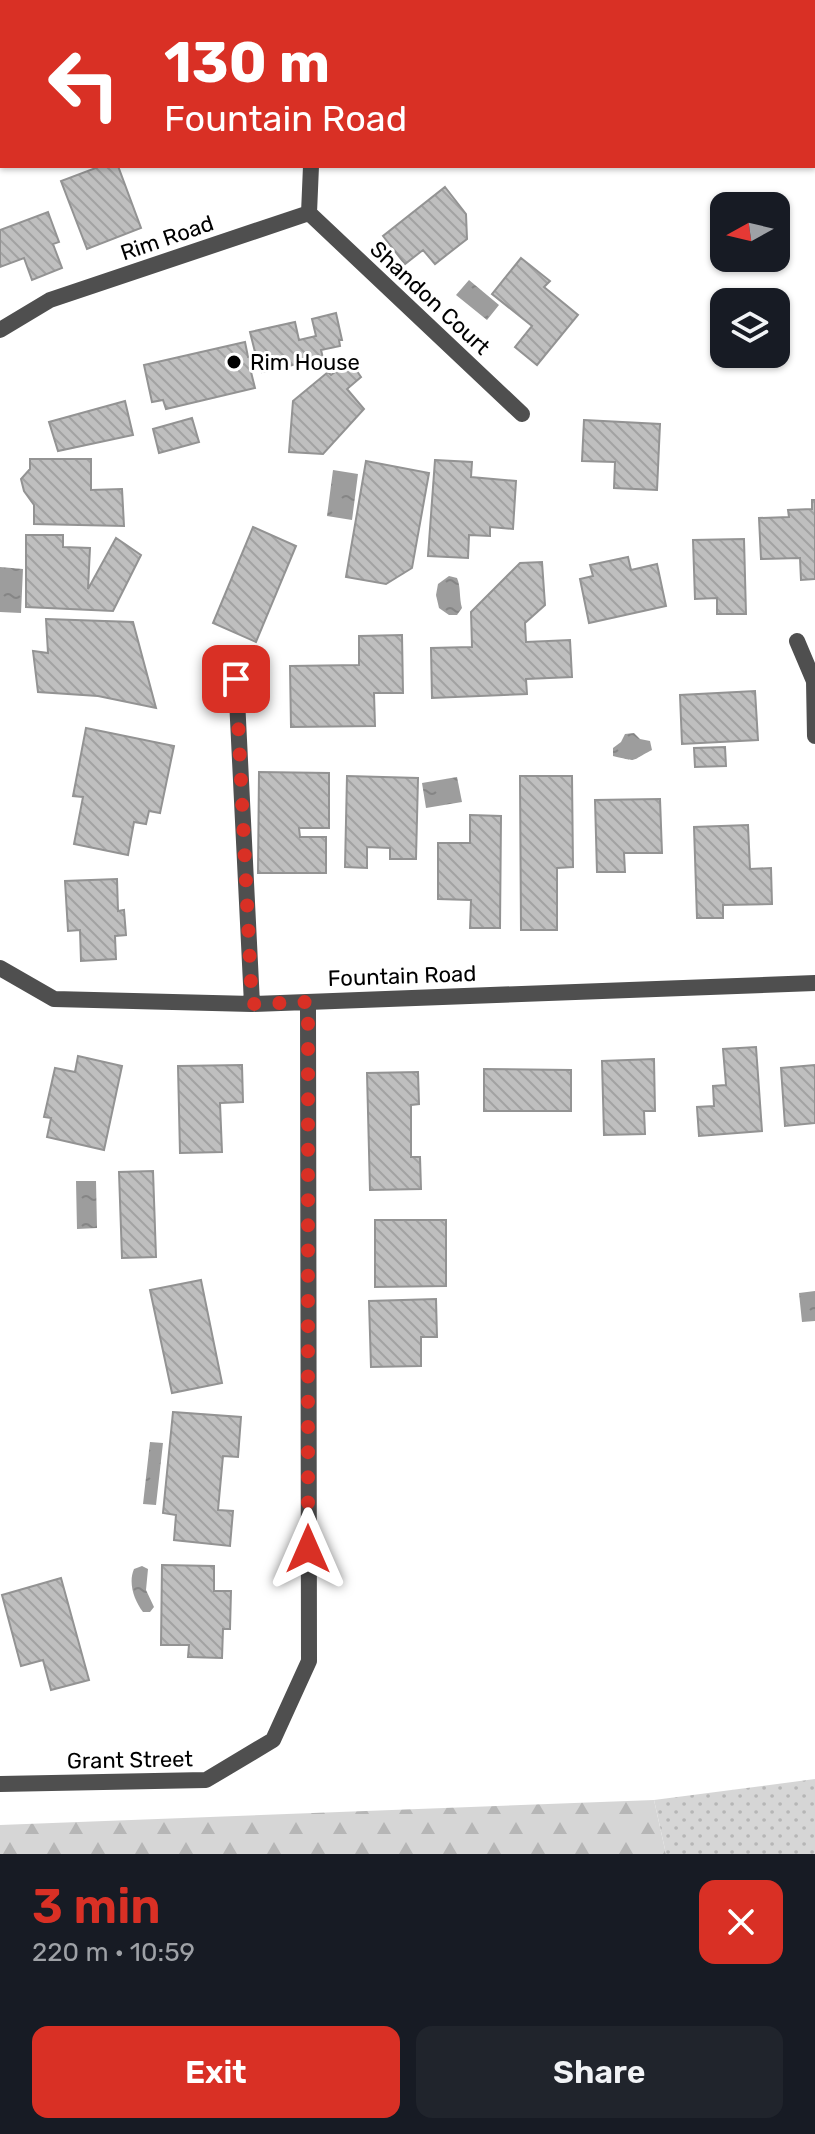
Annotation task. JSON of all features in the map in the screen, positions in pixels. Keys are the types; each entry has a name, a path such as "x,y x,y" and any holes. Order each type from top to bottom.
{"street":[{"path":"309,213 311,168"},
{"name":"Rim Road","path":"0,330 50,300 309,213"},
{"name":"Shandon Court","path":"309,213 522,414"},
{"path":"797,641 814,681 815,736"},
{"path":"236,679 252,1004"},
{"name":"Fountain Road","path":"0,968 54,999 252,1004 815,983"},
{"name":"Grant Street","path":"0,1784 206,1780 273,1740 309,1661 308,1002"}],"green space":[{"path":"815,1779 815,1854 666,1854 654,1800"},
{"path":"654,1800 666,1854 0,1854 0,1825"}],"water":[{"path":"469,280 499,305 487,320 456,295"},
{"path":"333,470 358,474 352,520 327,516"},
{"path":"0,567 23,569 21,613 0,612"},
{"path":"449,576 457,578 459,585 462,608 457,615 449,615 439,608 436,595 438,584"},
{"path":"634,733 640,739 650,741 652,750 634,760 613,756 613,748 625,734"},
{"path":"457,777 462,802 426,808 422,783"},
{"path":"76,1181 96,1181 97,1228 77,1229"},
{"path":"815,1291 815,1321 802,1322 799,1293"},
{"path":"150,1442 163,1443 156,1505 143,1504"},
{"path":"142,1566 148,1569 146,1590 154,1607 150,1612 143,1612 132,1586 134,1569"}],"building":[{"path":"96,168 119,168 141,228 87,249 61,181"},
{"path":"445,187 466,214 467,239 435,264 423,250 405,264 383,236"},
{"path":"48,212 59,242 53,244 62,268 32,280 24,258 0,267 0,230"},
{"path":"521,258 550,281 544,287 578,315 537,365 515,347 532,326 492,294"},
{"name":"Rim House","path":"336,313 342,340 339,340 340,346 321,350 323,358 262,372 260,366 250,368 255,388 166,409 163,400 152,402 144,365 245,342 248,357 256,356 250,332 295,322 299,340 316,336 312,319"},
{"path":"350,361 361,377 347,389 364,409 323,454 289,452 293,401 328,372 331,375"},
{"path":"125,401 133,435 58,451 49,422"},
{"path":"192,418 199,442 159,453 153,429"},
{"path":"584,420 660,424 657,490 614,488 615,462 582,461"},
{"path":"30,459 91,459 91,490 122,489 124,526 34,524 34,505 24,491 21,479 30,469"},
{"path":"435,460 472,462 471,477 516,481 513,529 490,527 490,536 469,535 468,558 428,556"},
{"path":"366,461 429,473 412,568 386,584 346,577"},
{"path":"812,500 815,500 815,579 801,580 800,558 761,559 759,518 789,517 788,510 812,509"},
{"path":"253,527 296,546 256,642 213,623"},
{"path":"26,535 63,535 63,547 90,548 88,589 116,538 141,555 113,611 26,607"},
{"path":"744,539 746,614 717,614 717,598 695,599 693,540"},
{"path":"628,557 631,570 657,564 666,606 589,623 580,579 593,576 590,565"},
{"path":"542,562 545,605 525,623 526,642 570,640 572,677 526,679 527,694 432,698 431,648 472,647 471,612 520,563"},
{"path":"46,619 133,622 156,708 98,696 38,692 33,651 48,653"},
{"path":"402,635 403,693 374,693 375,726 291,727 290,666 359,665 359,636"},
{"path":"755,691 758,740 682,744 680,695"},
{"path":"86,728 174,746 160,813 149,811 146,824 134,822 128,855 74,844 83,797 73,796"},
{"path":"725,747 726,766 695,767 694,748"},
{"path":"259,772 329,773 329,828 299,828 300,837 326,837 326,873 258,873"},
{"path":"347,776 418,778 416,859 390,859 390,848 367,847 367,868 345,867"},
{"path":"520,776 572,776 573,867 557,868 557,930 521,930"},
{"path":"660,799 662,853 624,853 625,872 597,872 595,800"},
{"path":"470,815 501,816 500,928 470,928 471,900 438,899 438,843 470,843"},
{"path":"748,825 750,869 771,868 772,904 723,905 723,918 697,918 694,827"},
{"path":"117,879 118,911 124,910 126,935 115,936 116,959 81,961 80,930 68,931 65,881"},
{"path":"756,1047 762,1131 699,1136 697,1107 714,1106 713,1086 726,1085 723,1049"},
{"path":"78,1056 122,1066 104,1150 47,1137 51,1118 44,1117 55,1068 75,1072"},
{"path":"654,1059 655,1111 644,1111 645,1134 604,1135 602,1061"},
{"path":"242,1065 243,1102 220,1103 222,1152 180,1153 178,1066"},
{"path":"815,1065 815,1123 785,1126 781,1068"},
{"path":"484,1069 571,1070 571,1111 484,1111"},
{"path":"418,1072 419,1104 411,1105 411,1157 420,1157 421,1189 370,1190 367,1073"},
{"path":"153,1171 156,1257 122,1258 119,1172"},
{"path":"375,1220 446,1220 446,1286 375,1287"},
{"path":"201,1280 222,1383 172,1393 150,1290"},
{"path":"436,1299 437,1337 421,1337 421,1366 371,1367 369,1301"},
{"path":"173,1412 241,1417 238,1457 223,1456 218,1510 233,1511 230,1546 174,1540 176,1515 163,1513"},
{"path":"162,1565 214,1566 214,1591 231,1591 230,1629 223,1629 222,1658 188,1657 189,1645 161,1645"},
{"path":"61,1578 89,1680 51,1690 43,1660 21,1666 2,1595"}],"place":[{"name":"Rim House","path":"234,362"}],"route":[{"path":"236,679 252,1004 308,1002 308,1549"}]}
